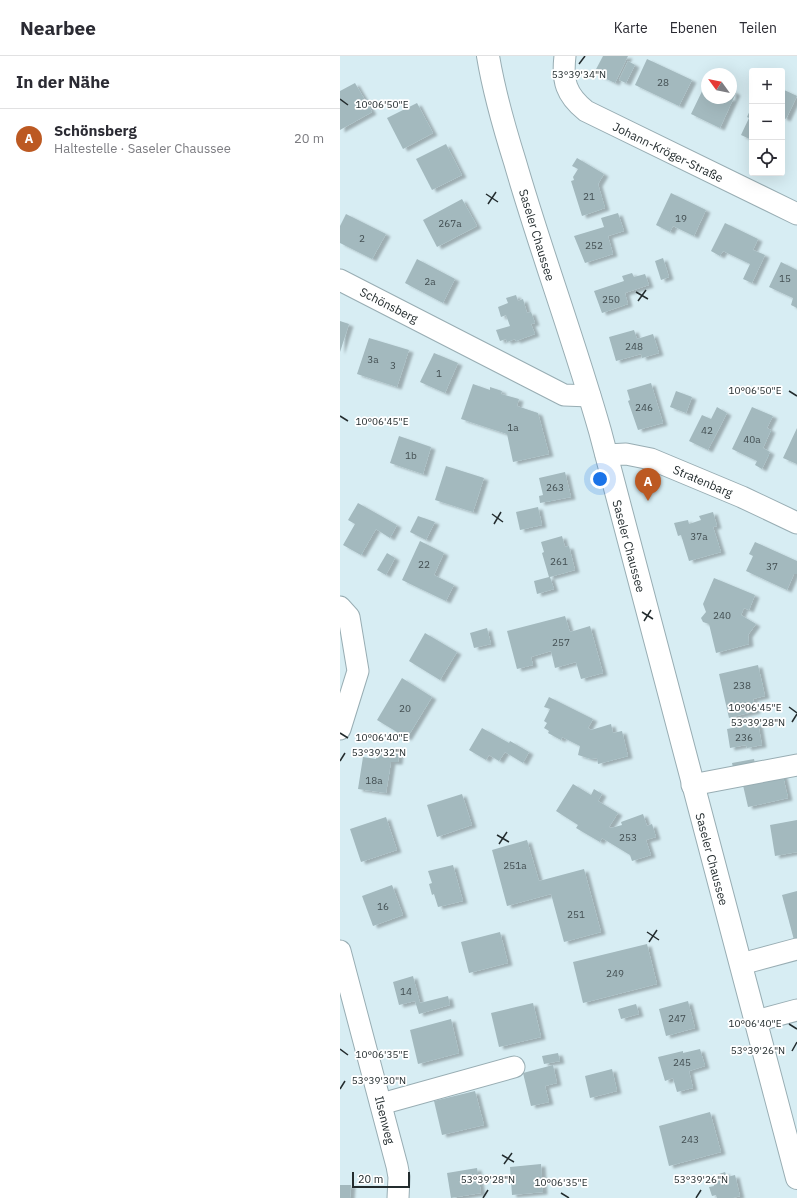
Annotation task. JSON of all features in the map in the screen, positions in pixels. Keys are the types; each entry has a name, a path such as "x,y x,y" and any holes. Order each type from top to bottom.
{"main road":[{"name":"Saseler Chaussee","path":"488,56 503,122 528,210 590,396 797,1178"}],"street":[{"name":"Johann-Kröger-Straße","path":"564,62 569,95 586,111 797,214"},
{"name":"Schönsberg","path":"340,280 564,396 590,396"},
{"name":"Stratenbarg","path":"606,455 626,454 651,459 742,497 797,523"},
{"path":"340,608 349,617 358,671 340,729"},
{"path":"692,785 797,765"},
{"path":"741,964 797,949"},
{"name":"Ilsenweg","path":"340,951 399,1177 398,1198"},
{"path":"756,1022 797,1010"},
{"path":"381,1104 514,1067"}],"building":[{"path":"603,56 628,56 615,83 594,73"},
{"path":"647,59 692,80 679,106 635,85"},
{"path":"628,61 635,65 626,83 619,80"},
{"path":"355,83 372,112 340,130 340,91"},
{"path":"785,90 797,96 785,118"},
{"path":"701,93 701,104 731,104 720,128 691,114"},
{"path":"417,103 433,133 403,149 387,118"},
{"path":"749,118 749,139 741,135"},
{"path":"446,144 462,175 432,190 416,159"},
{"path":"577,158 604,174 598,184 605,208 582,216 571,181 574,180 573,177 578,169 572,166"},
{"path":"671,193 706,210 694,236 673,226 670,232 656,225"},
{"path":"462,199 477,226 437,247 423,220"},
{"path":"618,213 624,231 608,236 613,254 585,263 574,236 604,227 601,218"},
{"path":"346,214 386,234 372,259 340,243 340,226"},
{"path":"725,223 758,239 753,250 765,255 752,283 743,279 750,264 723,251 720,256 711,251"},
{"path":"663,258 669,277 661,280 655,261"},
{"path":"417,259 455,279 443,303 405,283"},
{"path":"781,262 797,270 797,308 791,305 793,298 769,287"},
{"path":"632,273 634,277 645,274 649,285 625,293 628,304 602,313 594,291 624,281 622,276"},
{"path":"516,295 518,301 523,299 527,313 531,312 535,323 531,324 535,334 516,341 515,339 507,342 506,339 500,341 496,330 510,326 506,315 501,317 498,307 508,303 506,298"},
{"path":"340,321 349,324 340,352"},
{"path":"634,330 637,339 653,334 659,353 642,358 641,354 616,361 609,337"},
{"path":"369,338 409,350 397,387 357,374"},
{"path":"434,353 458,363 445,393 420,382"},
{"path":"651,383 663,423 638,430 628,401 630,400 627,390"},
{"path":"473,384 490,390 490,387 502,391 501,394 519,399 517,406 538,413 549,454 513,462 507,434 461,419"},
{"path":"676,391 692,397 686,413 670,407"},
{"path":"717,407 727,413 708,450 689,441 702,415 711,419"},
{"path":"752,407 773,416 767,428 771,430 763,448 770,452 762,469 755,465 757,461 732,449"},
{"path":"797,428 797,464 783,458"},
{"path":"399,436 431,447 423,474 390,463"},
{"path":"446,466 484,478 473,512 435,500"},
{"path":"565,472 571,497 540,503 539,496 543,495 539,478"},
{"path":"358,503 397,525 390,538 376,529 361,555 343,545 355,524 348,520"},
{"path":"538,507 542,525 520,530 516,512"},
{"path":"713,512 717,526 713,527 721,552 689,561 681,535 678,536 674,523 688,520 689,524 701,520 699,516"},
{"path":"418,516 435,522 426,540 410,532"},
{"path":"562,536 565,547 569,546 575,570 550,577 554,589 537,594 534,581 549,577 542,553 544,552 541,542"},
{"path":"420,541 444,553 434,575 454,585 446,601 402,580"},
{"path":"755,542 797,561 797,574 794,574 787,590 746,571 753,556 749,554"},
{"path":"387,553 395,558 386,575 377,570"},
{"path":"714,578 755,595 749,610 744,608 741,615 756,624 748,635 749,644 716,653 709,624 703,622 701,618 706,612 703,604"},
{"path":"565,616 570,632 590,626 603,673 581,679 576,662 555,668 551,651 531,657 533,665 517,669 507,631"},
{"path":"487,628 491,644 474,648 470,633"},
{"path":"425,633 457,652 440,680 409,661"},
{"path":"758,665 765,696 753,699 756,711 729,718 719,674"},
{"path":"402,678 432,697 407,738 377,720"},
{"path":"549,697 593,719 588,728 591,730 611,724 613,733 622,731 628,756 598,764 597,758 591,759 578,755 580,746 562,737 561,740 548,733 549,731 544,728 547,723 544,721 550,709 544,707"},
{"path":"758,723 762,745 747,748 746,745 730,748 727,729"},
{"path":"482,728 529,752 523,763 505,752 499,761 489,755 486,760 469,750"},
{"path":"378,751 399,754 398,762 391,762 386,793 358,789 363,757 376,759"},
{"path":"754,759 756,768 734,772 732,763"},
{"path":"782,772 788,798 748,807 742,781"},
{"path":"573,784 591,795 594,789 602,794 598,801 618,813 609,827 611,828 622,825 621,822 643,814 647,826 652,824 656,837 646,840 651,855 632,861 630,855 602,838 600,842 576,828 578,825 556,811"},
{"path":"462,794 472,825 437,837 427,805"},
{"path":"386,817 397,850 361,862 350,829"},
{"path":"797,820 797,852 775,856 770,825"},
{"path":"527,840 539,881 584,869 601,932 564,942 551,894 507,906 492,850"},
{"path":"453,865 463,901 438,907 434,894 432,895 429,884 432,883 428,871"},
{"path":"392,885 403,915 373,926 362,896"},
{"path":"797,891 797,939 794,940 782,895"},
{"path":"500,932 508,963 469,973 461,942"},
{"path":"647,944 657,984 583,1003 573,962"},
{"path":"413,976 420,1003 448,996 450,1005 419,1014 415,1001 399,1005 393,982"},
{"path":"688,1001 695,1028 666,1036 659,1009"},
{"path":"533,1003 541,1037 499,1047 491,1013"},
{"path":"636,1004 639,1014 621,1019 618,1009"},
{"path":"451,1019 459,1053 418,1064 410,1030"},
{"path":"700,1049 705,1066 689,1071 693,1088 677,1092 673,1078 665,1081 658,1057 683,1051 683,1053"},
{"path":"558,1053 560,1061 544,1064 542,1056"},
{"path":"553,1065 557,1083 545,1086 549,1102 531,1106 523,1073"},
{"path":"612,1069 617,1091 590,1098 585,1076"},
{"path":"475,1091 484,1125 442,1135 434,1101"},
{"path":"710,1112 721,1152 669,1166 659,1126"},
{"path":"541,1164 543,1192 512,1195 510,1167"},
{"path":"477,1168 481,1193 451,1198 447,1173"},
{"path":"725,1172 727,1177 735,1175 740,1196 733,1198 717,1198 716,1195 712,1196 709,1187 714,1186 713,1181 718,1180 716,1175"},
{"path":"340,1185 351,1185 350,1198 340,1198"}],"place":[{"name":"Schönsberg","path":"648,501"}]}
